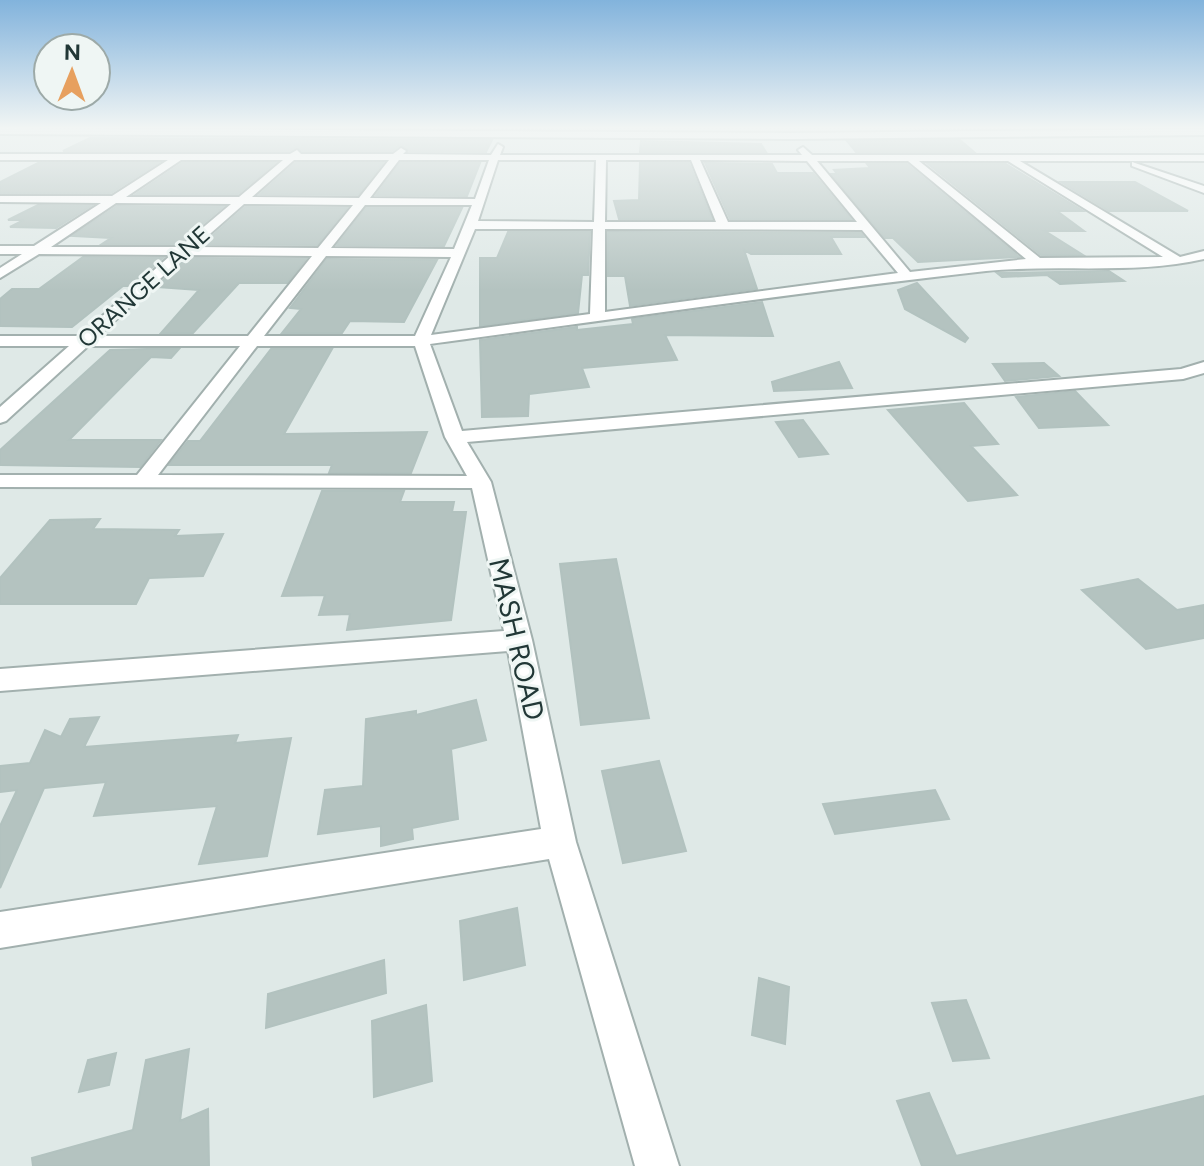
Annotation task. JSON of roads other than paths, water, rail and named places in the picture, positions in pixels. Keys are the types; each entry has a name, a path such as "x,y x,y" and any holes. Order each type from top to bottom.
{"street":[{"path":"0,274 142,181"},
{"name":"ORANGE LANE","path":"0,417 265,181"},
{"path":"142,482 377,181"},
{"path":"421,341 486,181"},
{"path":"597,318 600,181"},
{"path":"705,181 724,226"},
{"path":"829,181 907,276"},
{"path":"938,181 1037,262"},
{"path":"1046,181 1178,261"},
{"path":"1183,181 1203,189"},
{"path":"0,199 363,200 599,225 864,226"},
{"path":"0,250 456,253"},
{"path":"0,341 421,341 907,276 1037,262 1178,261 1204,255"},
{"name":"MASH ROAD","path":"421,341 455,437 481,482 519,640 560,842 657,1166"},
{"path":"455,437 1183,374 1204,367"},
{"path":"0,481 481,482"},
{"path":"0,680 519,640"},
{"path":"0,930 560,842"}]}
